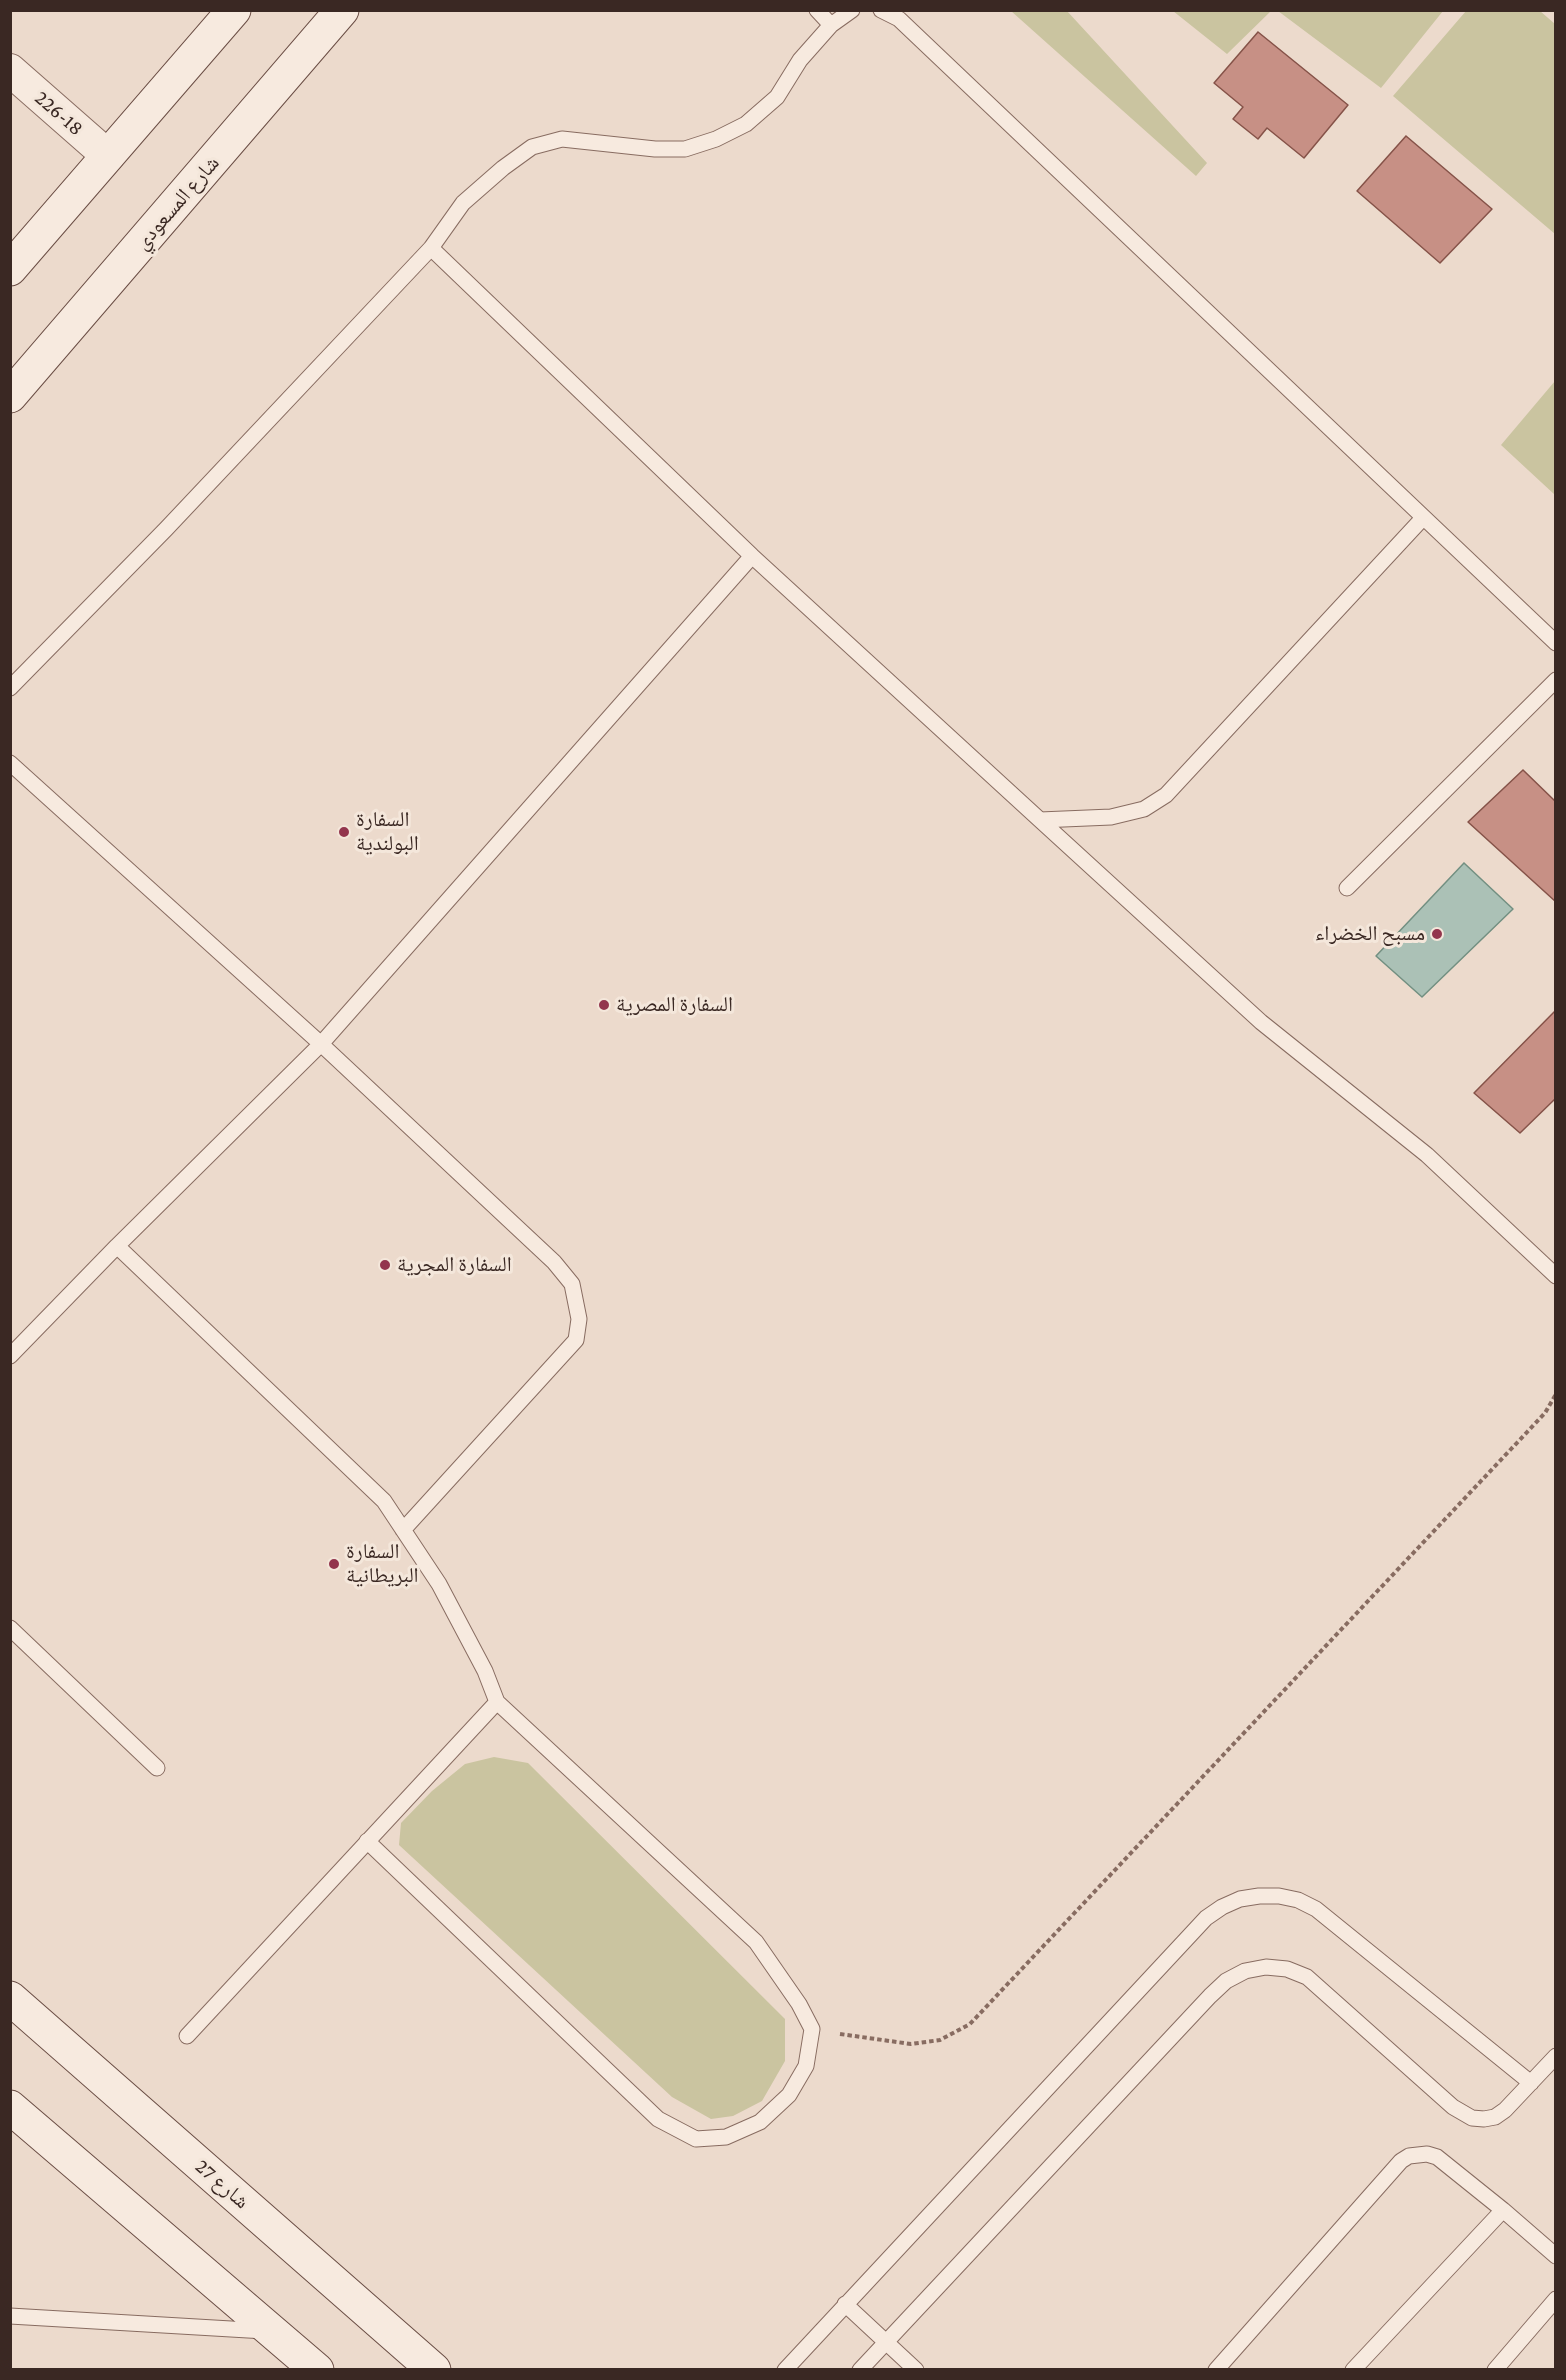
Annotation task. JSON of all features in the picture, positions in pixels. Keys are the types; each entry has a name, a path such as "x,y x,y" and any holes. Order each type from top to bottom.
{"main road":[{"path":"10,269 234,10"},
{"name":"شارع المسعودي","path":"10,396 342,10"},
{"name":"شارع 27","path":"10,1998 434,2370"},
{"path":"10,2107 317,2370"}],"street":[{"name":"226-18","path":"10,70 108,156"}],"lane":[{"path":"817,10 831,25"},
{"path":"10,688 174,520 431,248 463,202 503,168 532,147 562,139 655,149 685,149 716,139 746,124 777,97 800,60 831,25 852,10"},
{"path":"882,10 899,19 1422,519 1556,643"},
{"path":"431,248 752,556 1261,1022 1427,1155 1556,1276"},
{"path":"1040,820 1111,817 1144,809 1167,795 1422,519"},
{"path":"10,1356 117,1246 321,1044 752,556"},
{"path":"1347,888 1556,680"},
{"path":"10,762 321,1044 554,1262 572,1284 579,1319 576,1340 403,1530"},
{"path":"117,1246 384,1501 439,1584 485,1671 497,1702 756,1942 799,2004 812,2029 806,2066 789,2095 760,2122 726,2137 696,2139 658,2119 367,1841"},
{"path":"10,1628 157,1768"},
{"path":"187,2036 497,1702"},
{"path":"786,2370 1206,1918 1240,1899 1279,1896 1298,1900 1316,1909 1531,2083"},
{"path":"860,2370 1210,1996 1226,1981 1245,1971 1266,1967 1287,1969 1307,1977 1453,2107 1472,2118 1495,2117 1505,2110 1556,2056"},
{"path":"1216,2370 1401,2161 1409,2156 1427,2154 1437,2157 1556,2256"},
{"path":"1353,2370 1503,2210"},
{"path":"1495,2370 1556,2299"},
{"path":"845,2304 916,2370"},
{"path":"10,2316 273,2332"}],"path":[{"path":"812,2029 911,2044 940,2040 970,2024 1545,1413 1556,1394"}],"shaded area":[{"path":"1011,11 1067,11 1207,163 1196,176"},
{"path":"1173,11 1271,11 1227,54"},
{"path":"1278,11 1443,11 1381,88"},
{"path":"1466,11 1540,11 1555,24 1555,234 1393,96"},
{"path":"1555,381 1555,495 1501,445"},
{"path":"1464,863 1513,909 1422,997 1376,956"},
{"path":"494,1757 528,1763 785,2019 785,2061 762,2101 733,2116 711,2119 672,2097 399,1845 401,1823 432,1791 465,1764"}],"building":[{"path":"1258,32 1348,105 1304,158 1267,128 1258,139 1233,119 1243,107 1214,83"},
{"path":"1406,136 1492,209 1440,263 1357,191"},
{"path":"1523,770 1556,802 1556,902 1468,822"},
{"path":"1556,1010 1556,1098 1520,1133 1474,1093"}],"place":[{"name":"السفارة البولندية","path":"344,832"},
{"name":"مسبح الخضراء","path":"1437,934"},
{"name":"السفارة المصرية","path":"604,1005"},
{"name":"السفارة المجرية","path":"385,1265"},
{"name":"السفارة البريطانية","path":"334,1564"}]}
